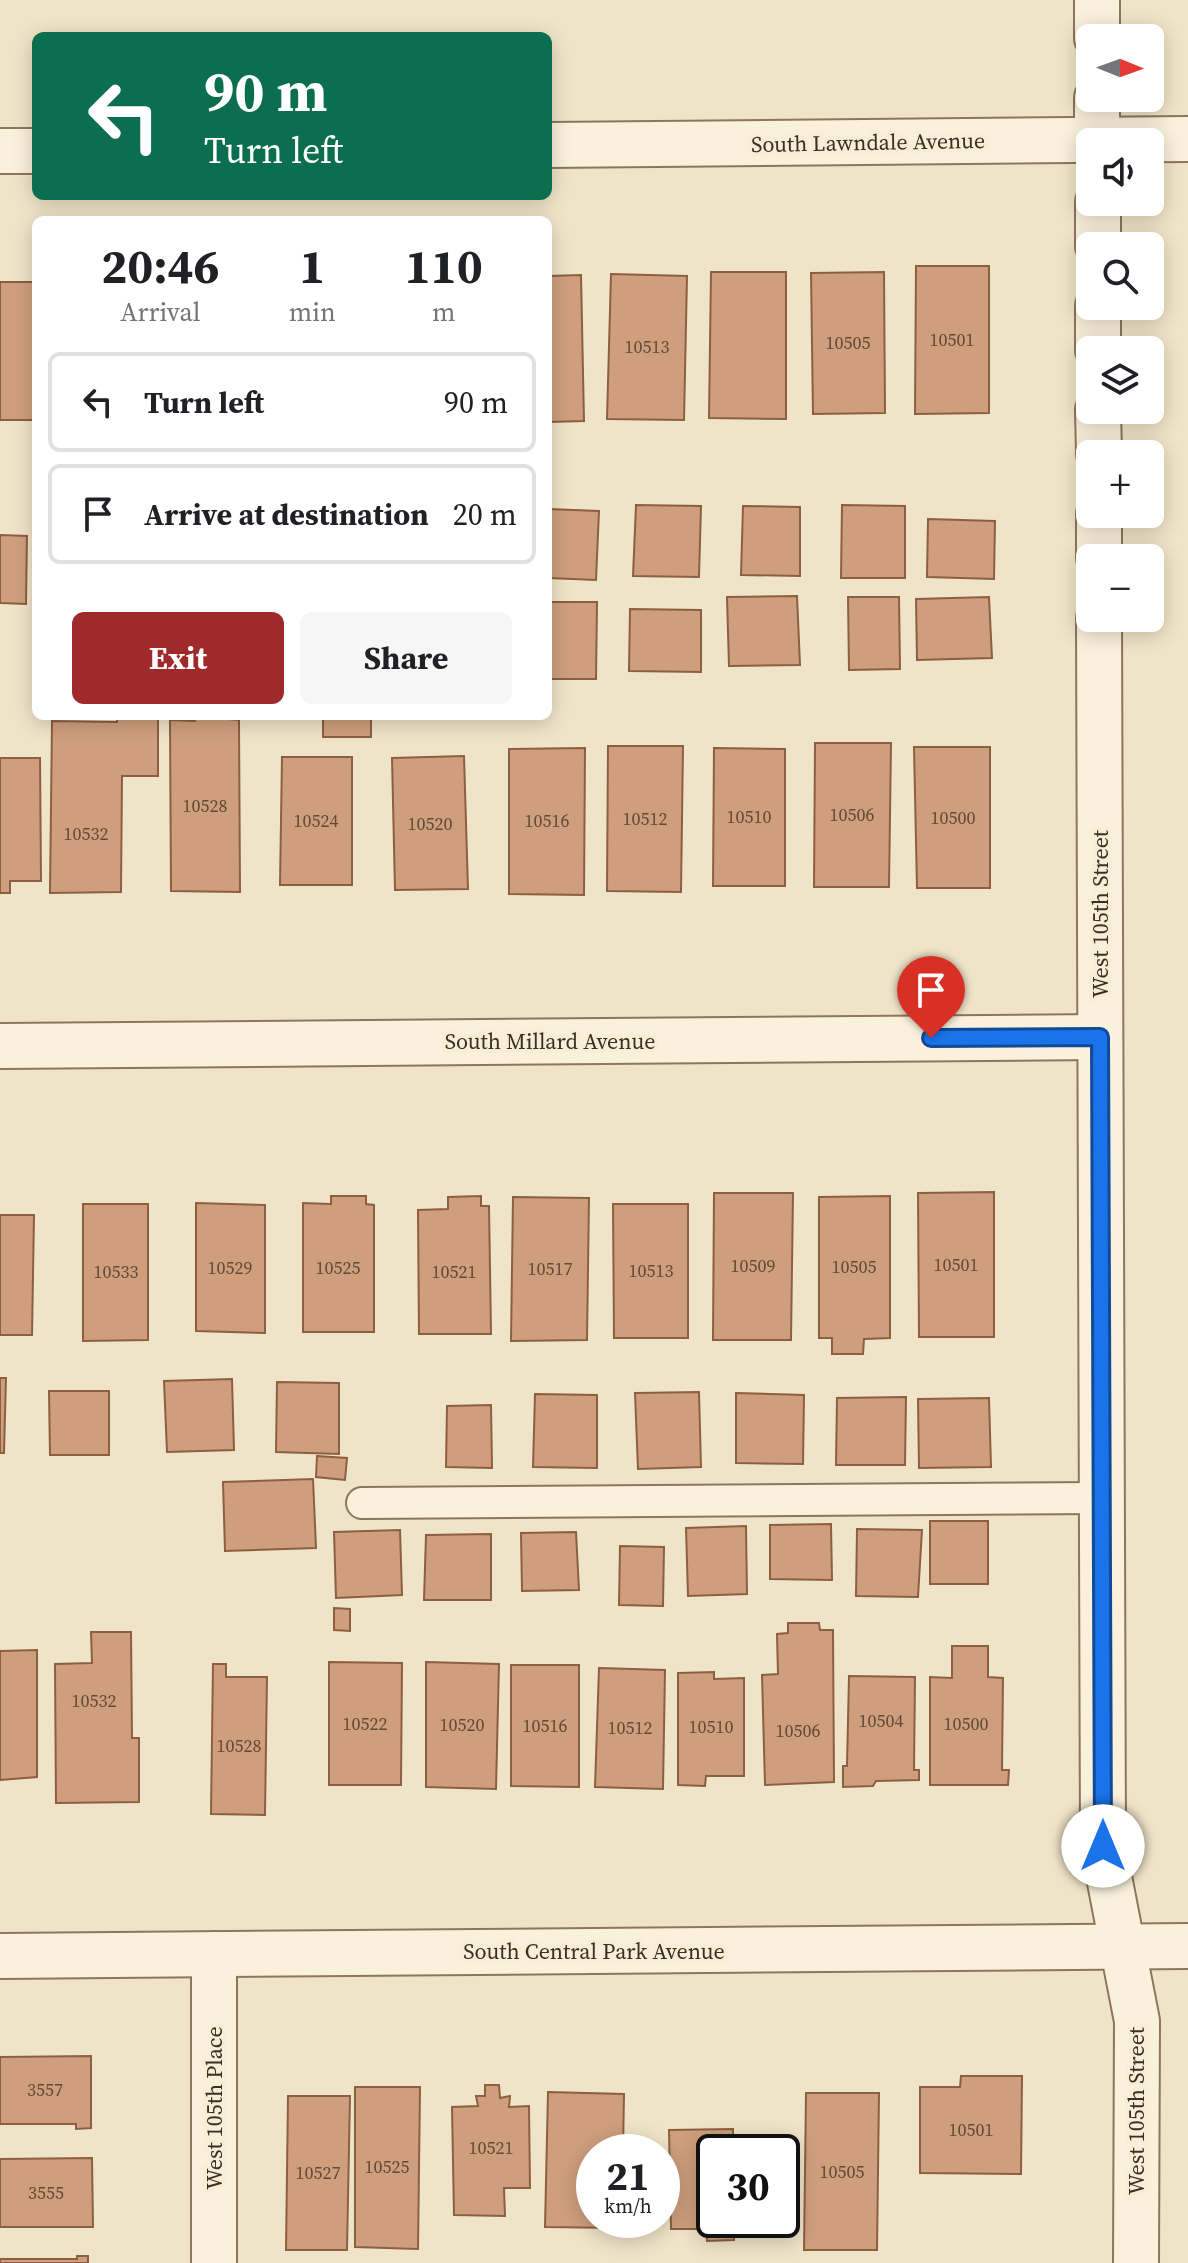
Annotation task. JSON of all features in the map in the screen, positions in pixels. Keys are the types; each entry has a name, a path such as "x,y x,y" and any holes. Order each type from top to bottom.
{"street":[{"path":"1097,0 1097,24"},
{"name":"South Lawndale Avenue","path":"552,145 1097,127 1188,139"},
{"path":"0,151 32,151"},
{"name":"West 105th Street","path":"1099,632 1103,1846 1120,1947 1137,2021 1136,2263"},
{"name":"South Millard Avenue","path":"0,1046 1100,1037"},
{"name":"South Central Park Avenue","path":"0,1956 1188,1946"},
{"name":"West 105th Place","path":"214,1954 214,2263"}],"lane":[{"path":"362,1503 1102,1498"}],"building":[{"path":"916,266 989,266 989,413 915,414"},
{"path":"711,272 786,272 786,419 709,418"},
{"path":"884,272 885,413 813,414 811,273"},
{"path":"611,274 687,276 684,420 607,419"},
{"path":"581,275 584,421 552,422 552,276"},
{"path":"0,282 32,282 32,420 0,420"},
{"path":"636,505 701,506 699,577 633,576"},
{"path":"842,505 905,506 905,578 841,578"},
{"path":"743,506 800,507 800,576 741,575"},
{"path":"552,509 599,511 596,580 552,578"},
{"path":"928,519 995,521 994,579 927,577"},
{"path":"0,535 27,536 26,604 0,603"},
{"path":"797,596 800,665 729,666 727,597"},
{"path":"848,597 899,597 900,669 849,670"},
{"path":"989,597 992,658 917,660 916,599"},
{"path":"552,602 597,602 596,679 552,679"},
{"path":"630,609 701,610 701,672 629,671"},
{"path":"158,720 158,776 122,776 121,892 50,893 52,721"},
{"path":"170,720 239,720 240,892 171,891"},
{"path":"323,720 371,720 371,737 323,737"},
{"path":"815,743 891,743 889,887 814,887"},
{"path":"608,746 683,746 681,892 607,891"},
{"path":"914,747 990,747 990,888 917,888"},
{"path":"585,748 584,895 509,894 509,749"},
{"path":"714,748 785,749 785,886 713,886"},
{"path":"464,756 468,889 395,890 392,758"},
{"path":"282,757 352,757 352,885 280,885"},
{"path":"0,758 40,758 41,881 10,881 10,893 0,893"},
{"path":"994,1192 994,1337 919,1337 918,1193"},
{"path":"714,1193 793,1193 791,1340 713,1340"},
{"path":"331,1196 366,1196 366,1204 374,1205 374,1332 303,1332 303,1203 331,1204"},
{"path":"481,1196 481,1206 489,1206 491,1334 419,1334 418,1210 448,1209 448,1197"},
{"path":"890,1196 890,1338 864,1339 863,1354 832,1354 832,1338 819,1338 819,1197"},
{"path":"513,1197 589,1198 587,1340 511,1341"},
{"path":"196,1203 265,1205 265,1333 196,1331"},
{"path":"83,1204 148,1204 148,1340 83,1341"},
{"path":"613,1204 688,1204 688,1338 614,1338"},
{"path":"0,1215 34,1215 32,1335 0,1335"},
{"path":"0,1378 6,1378 4,1453 0,1453"},
{"path":"232,1379 234,1450 167,1452 164,1381"},
{"path":"277,1382 339,1383 339,1454 276,1452"},
{"path":"49,1391 109,1391 109,1455 50,1455"},
{"path":"699,1392 701,1467 638,1469 635,1393"},
{"path":"736,1393 804,1395 803,1464 736,1463"},
{"path":"535,1394 597,1395 597,1468 533,1467"},
{"path":"906,1397 905,1465 836,1465 837,1398"},
{"path":"989,1398 991,1467 919,1468 918,1399"},
{"path":"491,1405 492,1468 446,1467 447,1406"},
{"path":"317,1456 347,1458 345,1480 316,1477"},
{"path":"313,1479 316,1548 225,1551 223,1482"},
{"path":"930,1521 988,1521 988,1584 930,1584"},
{"path":"831,1524 832,1580 770,1579 770,1525"},
{"path":"746,1526 747,1594 688,1596 686,1528"},
{"path":"857,1529 922,1530 918,1597 856,1596"},
{"path":"400,1530 402,1595 336,1598 334,1532"},
{"path":"576,1532 579,1590 522,1591 521,1533"},
{"path":"491,1534 491,1600 424,1600 426,1535"},
{"path":"620,1546 664,1547 663,1606 619,1605"},
{"path":"334,1608 350,1609 350,1631 334,1630"},
{"path":"788,1623 819,1623 820,1630 833,1630 834,1782 765,1785 762,1675 778,1674 777,1634 788,1633"},
{"path":"91,1632 131,1632 132,1738 139,1738 139,1802 56,1803 55,1664 92,1663"},
{"path":"952,1646 988,1646 988,1677 1003,1678 1002,1770 1009,1770 1008,1785 930,1785 930,1677 952,1678"},
{"path":"37,1650 37,1777 0,1780 0,1651"},
{"path":"329,1662 402,1663 401,1785 329,1785"},
{"path":"426,1662 499,1664 496,1789 426,1787"},
{"path":"213,1664 226,1664 226,1677 267,1677 265,1815 211,1814"},
{"path":"511,1665 579,1665 579,1787 511,1786"},
{"path":"599,1668 665,1670 663,1789 595,1787"},
{"path":"714,1672 714,1679 744,1678 744,1776 706,1776 705,1786 678,1785 678,1673"},
{"path":"849,1676 915,1677 914,1770 919,1770 919,1780 876,1781 873,1786 843,1787 843,1766 847,1766"},
{"path":"91,2056 91,2128 76,2129 76,2124 0,2124 0,2057"},
{"path":"961,2076 1022,2076 1021,2174 920,2173 920,2087 960,2087"},
{"path":"485,2085 499,2085 500,2098 510,2096 509,2107 529,2106 530,2188 504,2188 505,2216 454,2215 452,2107 478,2106 476,2096 485,2096"},
{"path":"355,2087 420,2087 418,2249 355,2247"},
{"path":"548,2092 624,2094 623,2134 576,2134 576,2227 545,2227"},
{"path":"806,2093 879,2093 877,2250 804,2250"},
{"path":"288,2096 350,2096 347,2250 286,2250"},
{"path":"733,2129 733,2134 696,2134 696,2229 680,2229 680,2134 669,2134 669,2130"},
{"path":"92,2158 93,2227 0,2227 0,2159"},
{"path":"707,2238 734,2238 734,2240 707,2241"},
{"path":"77,2256 88,2256 88,2263 0,2263 0,2259 77,2259"}],"route":[{"path":"931,1038 1100,1037 1103,1846"}]}
